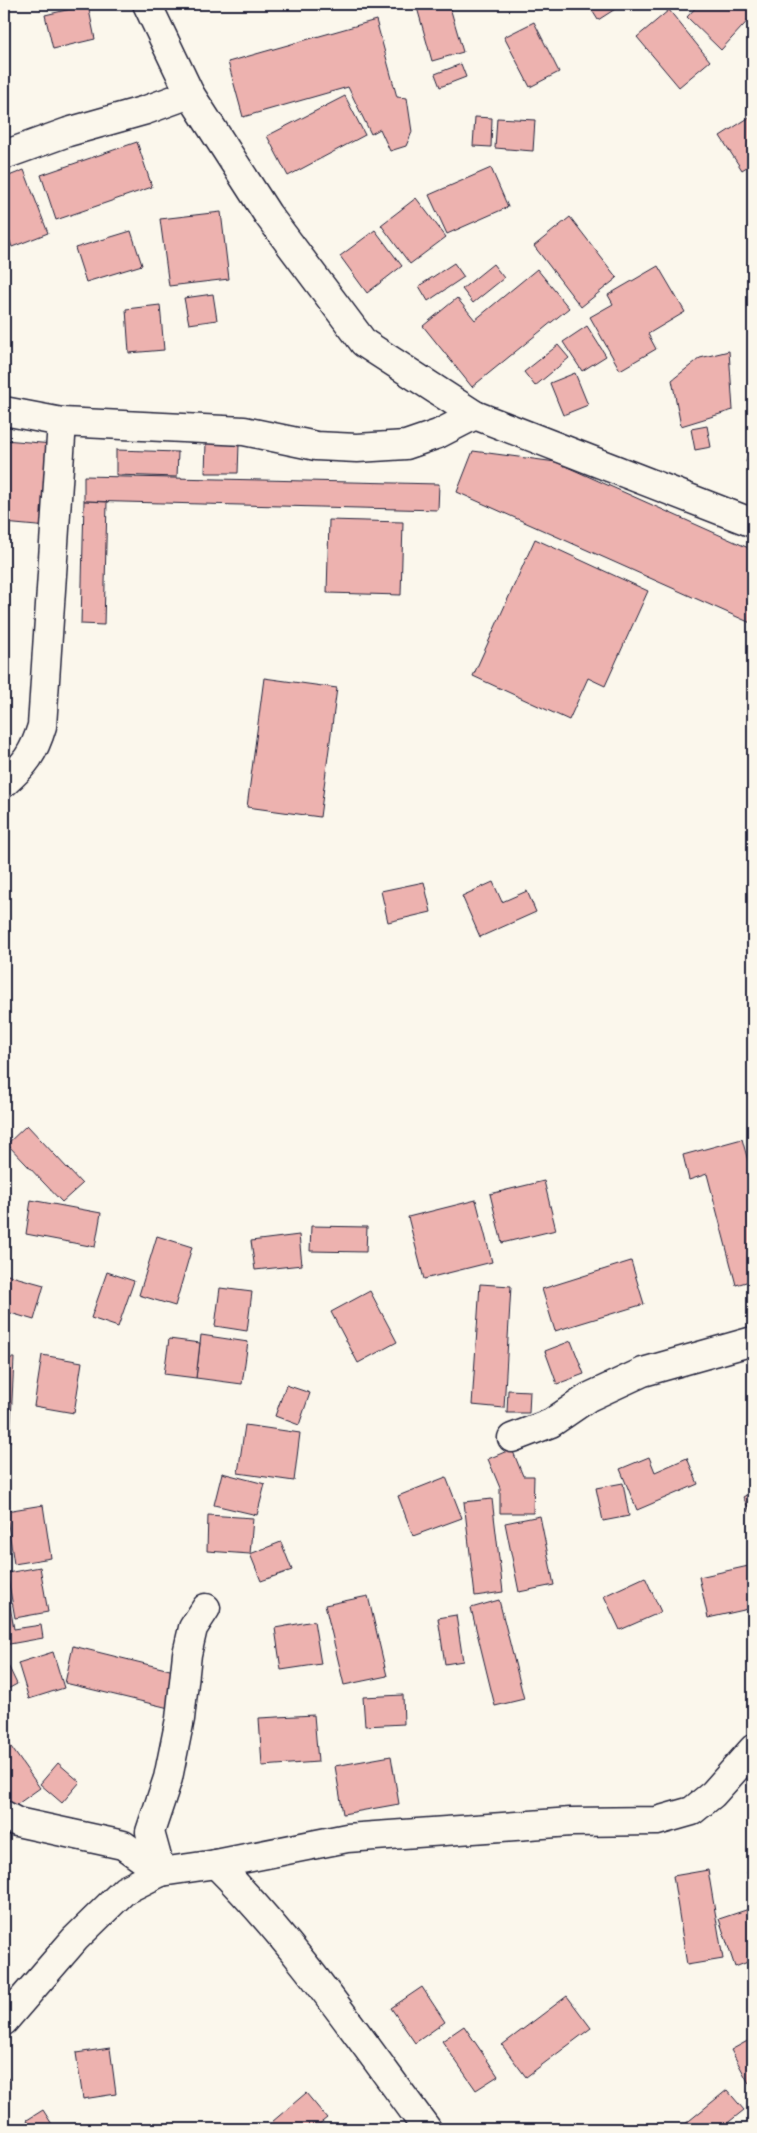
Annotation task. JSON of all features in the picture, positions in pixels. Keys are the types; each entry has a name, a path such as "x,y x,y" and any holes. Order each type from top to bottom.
{"street":[{"path":"147,4 190,94 268,215 364,343 475,415 753,523"},
{"path":"4,156 68,132 146,110 190,94"},
{"path":"4,411 62,422 244,431 316,446 357,448 406,445 438,434 475,415"},
{"path":"4,783 22,768 36,746 42,726 62,422"},
{"path":"512,1438 551,1423 589,1397 643,1372 753,1341"},
{"path":"161,1872 150,1832 168,1778 180,1719 187,1654 193,1628 206,1608"},
{"path":"4,2021 75,1939 125,1890 161,1872 216,1864 347,1838 571,1822 657,1821 692,1810 713,1794 753,1749"},
{"path":"4,1815 17,1822 123,1845 161,1872"},
{"path":"216,1864 256,1904 303,1962 427,2129"}],"building":[{"path":"365,4 387,4 368,10"},
{"path":"416,4 449,4 463,52 432,61"},
{"path":"588,4 623,4 598,20"},
{"path":"699,4 751,4 753,15 721,50 687,17"},
{"path":"88,5 95,39 53,49 45,15"},
{"path":"669,10 710,61 679,87 637,37"},
{"path":"376,20 397,97 407,98 412,132 406,146 390,151 380,129 371,134 348,87 243,117 228,62"},
{"path":"534,22 559,72 530,87 504,37"},
{"path":"461,64 466,77 440,87 435,74"},
{"path":"345,96 365,135 288,176 267,136"},
{"path":"753,115 753,163 742,170 720,136"},
{"path":"475,117 492,118 491,147 473,146"},
{"path":"497,118 535,120 533,151 495,148"},
{"path":"137,142 152,187 56,220 41,175"},
{"path":"491,168 508,207 447,234 429,195"},
{"path":"24,170 48,233 12,247 4,225 4,178"},
{"path":"416,198 446,237 410,264 381,225"},
{"path":"221,212 229,279 169,286 160,219"},
{"path":"570,217 617,278 581,307 534,246"},
{"path":"375,230 402,266 367,293 340,256"},
{"path":"131,231 142,265 86,282 75,248"},
{"path":"454,263 464,277 428,301 419,286"},
{"path":"493,264 504,278 473,303 462,289"},
{"path":"658,266 685,312 648,334 656,349 620,370 590,317 613,304 608,295"},
{"path":"537,269 569,308 472,387 423,326 457,298 475,320"},
{"path":"213,294 217,320 189,324 184,298"},
{"path":"160,305 164,350 129,353 126,309"},
{"path":"587,326 606,356 582,371 563,342"},
{"path":"558,345 569,358 535,386 524,372"},
{"path":"729,351 733,410 681,426 672,380 700,358"},
{"path":"575,373 588,405 563,415 550,383"},
{"path":"707,426 711,447 695,450 691,429"},
{"path":"753,436 753,464 746,462"},
{"path":"4,440 53,444 48,527 4,523"},
{"path":"206,443 239,444 238,473 205,473"},
{"path":"116,450 178,452 177,477 116,475"},
{"path":"473,451 556,462 753,550 753,624 457,492"},
{"path":"84,476 439,484 438,510 84,501"},
{"path":"84,501 107,502 104,625 81,624"},
{"path":"329,520 403,522 401,595 327,593"},
{"path":"535,539 648,591 605,686 588,678 569,720 473,676"},
{"path":"264,678 337,688 320,817 247,807"},
{"path":"424,882 431,912 388,922 381,891"},
{"path":"493,882 502,902 527,891 536,912 480,937 462,896"},
{"path":"27,1125 82,1184 62,1202 7,1144"},
{"path":"742,1139 753,1179 753,1280 736,1285 707,1174 689,1180 683,1155"},
{"path":"544,1181 556,1230 502,1243 490,1194"},
{"path":"31,1200 101,1213 95,1247 26,1234"},
{"path":"476,1200 492,1262 424,1279 408,1217"},
{"path":"311,1226 367,1227 366,1252 310,1251"},
{"path":"299,1235 302,1265 255,1270 251,1241"},
{"path":"157,1236 192,1247 175,1306 139,1295"},
{"path":"631,1261 644,1304 555,1331 542,1289"},
{"path":"107,1272 134,1281 118,1327 91,1318"},
{"path":"4,1274 44,1285 34,1320 4,1311"},
{"path":"480,1284 511,1286 504,1408 472,1405"},
{"path":"220,1288 252,1292 247,1331 215,1326"},
{"path":"370,1291 397,1342 358,1363 331,1312"},
{"path":"201,1335 248,1342 242,1384 196,1378"},
{"path":"169,1339 200,1343 196,1378 164,1374"},
{"path":"571,1341 584,1374 557,1384 545,1351"},
{"path":"42,1355 82,1362 74,1413 34,1406"},
{"path":"4,1358 14,1358 10,1442 4,1441"},
{"path":"286,1385 310,1393 299,1425 275,1416"},
{"path":"508,1390 530,1391 529,1413 507,1413"},
{"path":"245,1425 300,1433 294,1481 238,1473"},
{"path":"512,1449 523,1476 534,1476 533,1513 500,1513 500,1488 488,1459"},
{"path":"649,1457 655,1472 687,1458 698,1484 637,1510 620,1469"},
{"path":"222,1473 265,1484 257,1515 214,1505"},
{"path":"446,1477 462,1518 413,1536 398,1496"},
{"path":"623,1483 629,1516 603,1521 596,1488"},
{"path":"753,1491 753,1517 743,1497"},
{"path":"492,1499 503,1592 475,1596 464,1502"},
{"path":"43,1505 51,1558 14,1564 6,1511"},
{"path":"208,1515 253,1518 250,1554 207,1551"},
{"path":"540,1516 554,1585 519,1592 505,1523"},
{"path":"281,1542 292,1570 261,1581 250,1554"},
{"path":"753,1565 753,1608 708,1618 699,1577"},
{"path":"40,1567 48,1612 15,1618 7,1573"},
{"path":"4,1571 14,1629 41,1625 43,1638 4,1645"},
{"path":"645,1577 661,1612 620,1630 604,1596"},
{"path":"368,1596 387,1676 344,1685 325,1605"},
{"path":"499,1600 524,1699 495,1706 471,1608"},
{"path":"456,1615 463,1661 445,1664 438,1618"},
{"path":"314,1621 321,1664 281,1670 275,1628"},
{"path":"73,1646 178,1672 169,1708 65,1683"},
{"path":"53,1652 64,1688 29,1699 18,1663"},
{"path":"4,1657 17,1684 4,1691"},
{"path":"403,1695 404,1724 365,1726 363,1697"},
{"path":"314,1715 318,1762 262,1766 259,1718"},
{"path":"4,1737 40,1788 12,1808 4,1796"},
{"path":"391,1756 399,1804 343,1814 335,1766"},
{"path":"58,1763 80,1782 62,1803 40,1784"},
{"path":"708,1870 723,1959 687,1965 673,1876"},
{"path":"753,1871 753,1898 747,1872"},
{"path":"749,1909 753,1922 753,1960 735,1967 719,1919"},
{"path":"422,1987 445,2022 415,2043 391,2008"},
{"path":"567,1996 591,2028 526,2077 502,2045"},
{"path":"464,2026 498,2076 476,2090 442,2041"},
{"path":"753,2038 753,2091 731,2050"},
{"path":"110,2048 116,2094 83,2099 76,2053"},
{"path":"4,2074 9,2079 4,2085"},
{"path":"727,2090 744,2110 720,2129 679,2129"},
{"path":"306,2093 327,2118 313,2129 278,2129 272,2122"},
{"path":"43,2110 55,2129 32,2129 27,2120"}]}
